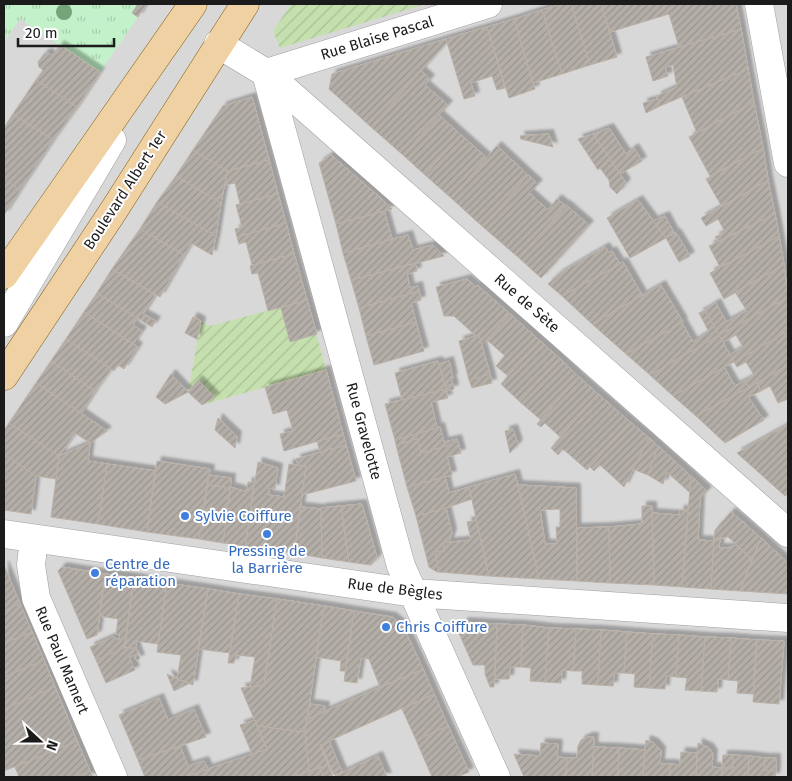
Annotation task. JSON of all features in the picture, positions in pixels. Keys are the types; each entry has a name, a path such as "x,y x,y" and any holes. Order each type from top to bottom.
{"main road":[{"name":"Boulevard Albert 1er","path":"4,376 114,210 245,4"},
{"path":"4,275 188,12"}],"street":[{"name":"Rue Blaise Pascal","path":"266,73 488,4"},
{"path":"758,4 788,158"},
{"path":"4,323 188,12"},
{"name":"Rue de Sète","path":"218,44 266,73 788,533"},
{"name":"Rue Gravelotte","path":"266,73 401,566 496,777"},
{"name":"Rue de Bègles","path":"4,534 414,593 788,618"},
{"name":"Rue Paul Mamert","path":"34,539 31,564 36,598 113,777"}],"shaded area":[{"path":"4,4 788,4 788,777 4,777"}],"green space":[{"path":"4,4 138,4 132,13 138,17 100,72 20,19 4,42"},
{"path":"291,4 426,4 280,48 273,31"},
{"path":"307,300 326,370 202,405 188,392 201,321 210,326"}],"building":[{"path":"138,4 146,4 138,17 132,13"},
{"path":"562,4 571,4 590,65 562,74 542,10"},
{"path":"571,4 601,4 617,57 590,65"},
{"path":"601,4 736,4 741,29 679,47 669,14 610,32"},
{"path":"542,10 562,74 533,83 514,19"},
{"path":"514,19 535,89 509,98 487,27"},
{"path":"487,27 505,88 497,90 492,76 471,83 475,96 464,99 446,39"},
{"path":"741,29 748,69 660,106 657,96 677,87 673,65 665,67 668,76 653,81 646,57"},
{"path":"446,39 447,42 371,127 329,89 332,74"},
{"path":"60,45 100,72 77,107 36,80 43,70 39,67 38,62 44,54 48,53 52,56"},
{"path":"748,69 754,102 697,133 682,97"},
{"path":"421,71 430,79 425,85 448,105 403,155 371,127"},
{"path":"36,80 77,107 53,140 13,114"},
{"path":"252,97 269,160 227,171 193,150 223,106"},
{"path":"658,99 660,106 646,113 643,103"},
{"path":"754,102 763,148 710,176 689,137"},
{"path":"13,114 53,140 20,190 4,179 4,128"},
{"path":"439,115 461,135 425,175 403,155"},
{"path":"609,128 626,154 634,148 642,161 620,174 593,134"},
{"path":"549,134 553,147 521,139 520,136"},
{"path":"593,134 609,158 598,170 578,139"},
{"path":"461,135 487,158 451,198 425,175"},
{"path":"497,146 528,175 483,227 451,198"},
{"path":"763,148 768,180 722,207 706,179"},
{"path":"193,150 227,171 221,203 176,176"},
{"path":"331,155 392,209 336,224 319,163"},
{"path":"609,158 626,183 617,194 610,187 609,180 600,168"},
{"path":"269,160 278,194 240,204 235,183 225,185 227,171"},
{"path":"528,175 538,184 529,193 548,210 557,199 566,206 519,258 483,227"},
{"path":"176,176 221,203 216,236 157,202"},
{"path":"4,179 20,190 4,215"},
{"path":"768,180 775,214 718,241 715,237 725,232 718,219 706,226 701,218"},
{"path":"278,194 286,223 237,237 235,229 242,227 236,205"},
{"path":"638,200 666,238 630,258 607,218"},
{"path":"157,202 216,236 212,255 191,243 184,255 140,229"},
{"path":"566,205 589,225 541,278 519,258"},
{"path":"384,211 392,239 343,253 336,224"},
{"path":"775,214 779,236 720,267 709,246"},
{"path":"665,216 674,233 666,238 653,221"},
{"path":"286,223 294,254 252,265 246,242 239,244 237,237"},
{"path":"140,229 184,255 160,297 112,269"},
{"path":"676,233 690,256 679,262 666,238"},
{"path":"408,235 413,250 433,245 444,256 351,280 343,253"},
{"path":"779,236 784,265 724,299 710,273"},
{"path":"605,247 609,253 612,251 620,264 562,296 548,284 559,274"},
{"path":"294,254 307,300 268,311 258,273 252,274 250,266"},
{"path":"623,262 642,295 592,324 562,296"},
{"path":"415,263 417,271 407,274 410,288 418,286 419,291 359,308 351,280"},
{"path":"784,265 788,297 719,335 705,310 716,303 726,322 747,311 735,292"},
{"path":"112,269 155,295 143,314 156,321 152,327 97,293"},
{"path":"467,279 476,287 477,285 510,314 482,345 479,335 476,336 454,316 444,316 436,287"},
{"path":"661,285 683,322 626,354 592,324"},
{"path":"419,291 421,300 411,303 416,322 366,336 359,308"},
{"path":"97,293 137,318 133,325 142,331 133,344 84,312"},
{"path":"788,297 788,331 734,362 730,355 743,347 736,335 723,342 719,335"},
{"path":"307,300 317,334 290,342 281,308"},
{"path":"705,310 719,335 650,375 626,354 682,323 693,342 709,332 699,313"},
{"path":"84,312 138,347 124,369 118,365 114,371 66,339"},
{"path":"510,314 540,341 508,376 496,366 505,356 487,340"},
{"path":"193,317 201,321 197,339 185,333"},
{"path":"416,322 424,351 374,365 366,336"},
{"path":"788,331 788,365 749,387 745,381 754,375 746,362 737,367 734,362"},
{"path":"479,335 490,374 469,380 459,341"},
{"path":"719,335 734,362 673,396 650,375"},
{"path":"66,339 111,369 95,391 51,361"},
{"path":"540,341 559,358 520,402 501,384"},
{"path":"559,358 579,377 541,420 520,402"},
{"path":"51,361 95,391 81,413 36,383"},
{"path":"438,361 446,389 402,400 395,373"},
{"path":"449,361 453,384 445,386 439,364"},
{"path":"788,365 788,399 778,403 770,386 761,391 757,383"},
{"path":"724,367 735,386 745,381 749,387 696,416 673,396"},
{"path":"326,370 343,434 284,451 280,434 293,431 287,410 273,414 265,387"},
{"path":"171,374 188,392 165,404 156,397"},
{"path":"490,374 492,383 472,388 469,380"},
{"path":"579,377 598,394 560,437 545,423 541,427 537,424"},
{"path":"198,380 215,397 202,405 188,392"},
{"path":"36,383 107,431 90,443 75,433 59,456 9,423"},
{"path":"757,383 761,391 748,397 764,420 725,443 696,416"},
{"path":"453,384 454,389 446,391 448,398 431,402 437,428 395,440 385,404 446,389 445,386"},
{"path":"598,394 630,422 587,470 563,449 558,455 551,448"},
{"path":"218,418 237,436 235,448 215,430"},
{"path":"630,422 649,438 624,487 600,465 594,471 590,467"},
{"path":"9,423 59,456 56,479 36,476 4,454 4,431"},
{"path":"788,425 788,494 785,496 737,453"},
{"path":"440,427 444,442 449,441 450,445 421,453 417,439 396,445 395,440"},
{"path":"513,429 518,444 510,453 505,431"},
{"path":"343,434 346,445 320,452 317,441"},
{"path":"649,438 658,446 648,475 633,469"},
{"path":"417,439 421,453 450,445 449,441 457,439 461,453 447,457 452,475 407,487 396,445"},
{"path":"90,443 88,461 107,464 98,524 51,517 59,456"},
{"path":"346,445 356,481 302,495 306,466 298,465 296,459"},
{"path":"658,446 691,476 689,492 667,472 663,484 648,475"},
{"path":"4,454 36,476 31,514 4,510"},
{"path":"157,461 210,469 199,539 147,532"},
{"path":"258,462 278,468 275,489 269,488 269,495 284,497 289,464 306,466 294,553 245,546"},
{"path":"107,464 155,471 147,532 98,524"},
{"path":"515,474 539,579 489,576 469,487"},
{"path":"208,475 231,478 230,490 225,489 225,487 207,485"},
{"path":"691,476 707,491 700,498 698,540 714,541 711,589 682,587"},
{"path":"445,477 449,493 469,487 472,499 416,516 407,487"},
{"path":"248,482 254,483 245,546 223,543 230,487 247,492"},
{"path":"207,485 225,487 225,489 230,490 223,543 199,539"},
{"path":"518,485 576,488 577,581 539,579","holes":["560,509 560,527 556,527 557,544 545,544 540,510"]},
{"path":"362,504 377,558 371,565 349,562 341,506"},
{"path":"341,506 349,562 322,558 321,508"},
{"path":"642,506 652,506 654,585 610,583 609,527 642,524"},
{"path":"301,507 321,509 322,558 294,553"},
{"path":"446,508 452,533 449,542 443,543 445,551 435,552 439,572 437,572 429,567 416,516"},
{"path":"680,510 688,510 682,587 654,585 652,513 679,515"},
{"path":"731,512 742,521 728,537 714,539 715,530"},
{"path":"476,520 489,576 439,572 435,552 445,551 443,543 471,540 467,522"},
{"path":"742,521 761,538 752,559 728,537"},
{"path":"609,527 610,583 577,581 577,528"},
{"path":"761,538 788,563 788,594 740,591"},
{"path":"714,539 720,539 719,548 728,548 736,545 752,559 740,591 711,589"},
{"path":"4,565 20,604 4,611"},
{"path":"62,567 105,574 97,635 87,639 58,571"},
{"path":"105,574 134,578 124,648 96,660 90,647 113,637 119,640 120,635 116,634 118,619 99,616"},
{"path":"134,578 167,583 158,644 136,641 136,648 125,648"},
{"path":"167,583 208,589 193,685 177,679 181,655 157,652"},
{"path":"208,589 239,594 230,653 198,649"},
{"path":"239,594 277,599 264,685 250,687 255,657 236,655 234,663 228,663"},
{"path":"277,599 324,606 305,732 257,726 241,688 264,685"},
{"path":"20,604 32,632 4,643 4,611"},
{"path":"324,606 354,611 345,671 340,671 341,661 316,657"},
{"path":"354,611 392,617 403,626 423,669 380,687 369,659 361,658 357,683 344,681"},
{"path":"464,622 497,624 494,687 490,687 485,674 485,665 473,665 458,631"},
{"path":"497,624 523,625 521,667 510,667 509,679 495,679"},
{"path":"523,625 549,628 545,682 530,681 531,668 521,667"},
{"path":"549,628 576,629 573,671 562,670 561,683 545,682"},
{"path":"576,629 601,630 598,685 582,684 582,671 573,671"},
{"path":"601,630 627,632 624,673 614,673 613,686 598,685"},
{"path":"32,632 44,660 4,677 4,643"},
{"path":"627,632 653,634 649,688 634,687 635,674 624,673"},
{"path":"653,634 679,635 676,677 666,676 665,689 649,688"},
{"path":"679,635 705,637 701,691 685,690 687,678 676,677"},
{"path":"705,637 731,638 728,680 718,679 717,692 701,691"},
{"path":"731,638 757,640 753,694 737,693 738,681 728,680"},
{"path":"757,640 784,641 779,704 753,702"},
{"path":"124,648 136,648 140,659 136,660 134,655 129,657 135,670 106,683 96,660"},
{"path":"44,660 55,687 4,709 4,677"},
{"path":"423,669 434,694 320,745 328,765 309,771 305,732 307,719"},
{"path":"167,674 177,679 190,683 174,691"},
{"path":"55,687 77,741 4,771 4,709"},
{"path":"434,694 448,726 416,740 402,709"},
{"path":"159,698 168,720 194,709 206,737 138,760 119,715"},
{"path":"309,704 325,706 324,712 307,719"},
{"path":"255,720 267,749 252,754 240,725"},
{"path":"257,726 305,732 309,771 293,777 184,777 267,749"},
{"path":"448,726 469,772 457,777 432,777 416,740"},
{"path":"594,737 592,777 566,777 567,758 577,758 578,746 581,740"},
{"path":"646,740 654,743 661,751 660,764 670,764 670,777 643,777"},
{"path":"77,741 90,771 75,777 19,777 15,767"},
{"path":"329,741 342,772 334,775 321,745"},
{"path":"541,743 558,744 557,757 567,758 566,777 524,777 514,754 540,756"},
{"path":"698,743 709,748 713,754 712,767 722,768 722,777 696,777"},
{"path":"180,746 188,766 204,761 208,769 184,777 145,777 138,760"},
{"path":"594,747 619,748 618,777 592,777"},
{"path":"619,748 645,750 643,777 618,777"},
{"path":"681,752 697,753 696,777 670,777 670,764 680,765"},
{"path":"723,755 733,755 733,768 722,768"},
{"path":"733,755 749,756 748,777 722,777 722,768 733,768"},
{"path":"378,756 387,777 333,777"},
{"path":"749,756 765,758 764,770 776,771 775,777 748,777"},
{"path":"765,758 776,758 776,771 764,770"},
{"path":"328,765 333,777 324,777 320,768"},
{"path":"320,768 324,777 293,777 309,771"},
{"path":"90,771 93,777 75,777"}],"place":[{"name":"Sylvie Coiffure","path":"185,516"},
{"name":"Pressing de la Barrière","path":"267,534"},
{"name":"Centre de réparation","path":"95,573"},
{"name":"Chris Coiffure","path":"386,627"}]}
